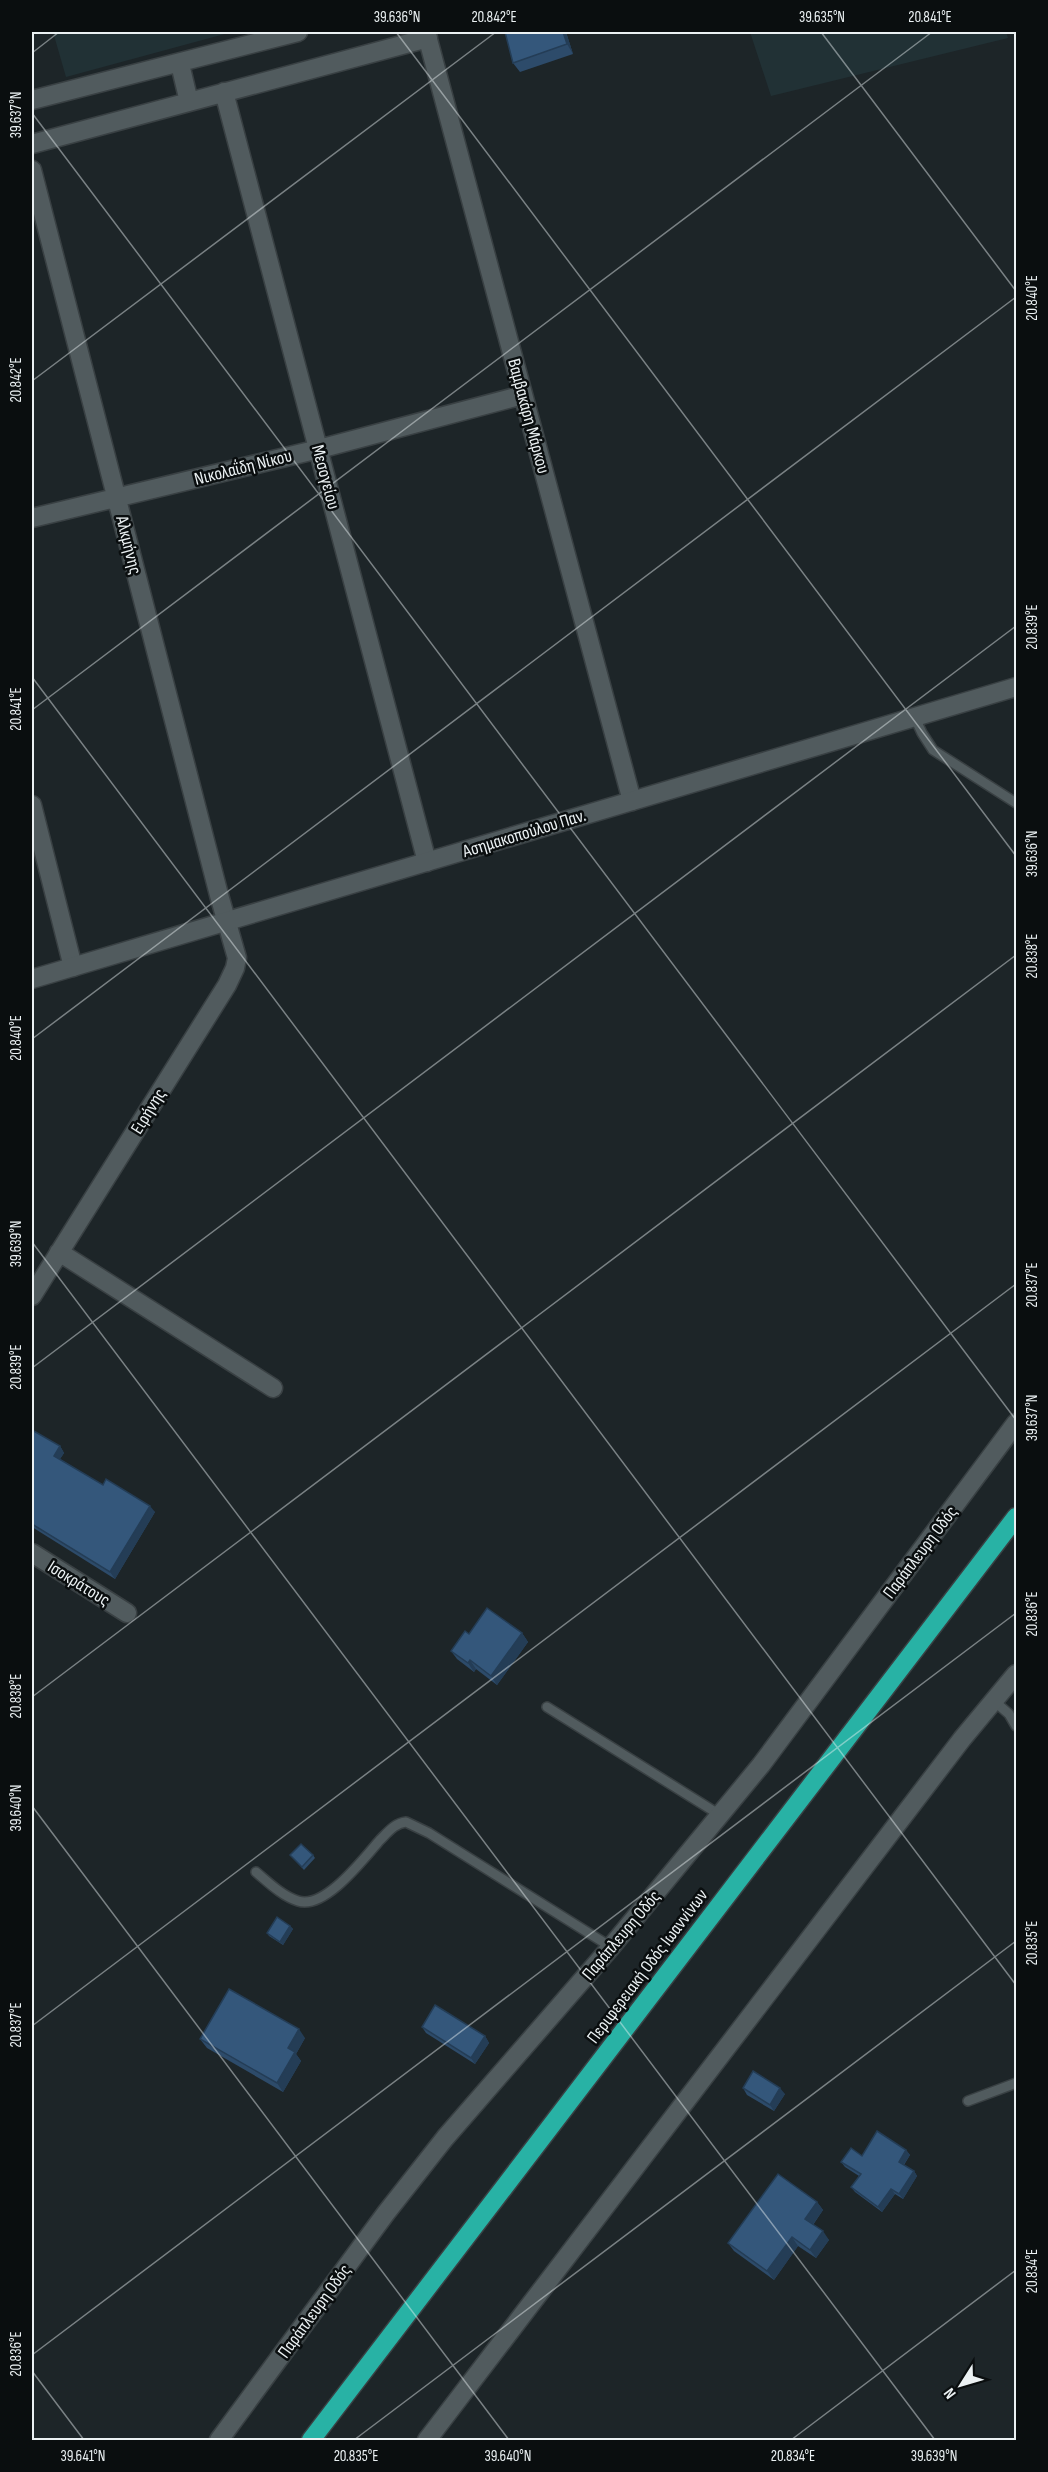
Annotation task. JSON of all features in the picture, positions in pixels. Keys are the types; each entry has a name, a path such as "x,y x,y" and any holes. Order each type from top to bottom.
{"highway":[{"name":"Περιφερειακή Οδός Ιωαννίνων","path":"311,2440 1017,1517"}],"street":[{"path":"32,100 298,32"},
{"path":"32,144 427,34"},
{"name":"Βαμβακάρη Μάρκου","path":"427,34 632,801"},
{"path":"180,64 189,102"},
{"name":"Μεσογείου","path":"224,92 427,862"},
{"name":"Αλκμήνης","path":"32,170 227,920"},
{"name":"Νικολαΐδη Νίκου","path":"32,518 318,449 523,395"},
{"name":"Ασημακοπούλου Παν.","path":"32,979 1017,687"},
{"path":"32,805 36,839 73,967"},
{"name":"Ειρήνης","path":"32,1296 234,972 237,954 227,920"},
{"path":"59,1252 273,1388"},
{"name":"Παράπλευρη Οδός","path":"219,2440 444,2138 612,1947 761,1765 1017,1424"},
{"name":"Ισοκράτους","path":"32,1553 127,1613"},
{"path":"427,2440 993,1700 1017,1674"}],"lane":[{"path":"915,718 933,750 1017,803"},
{"path":"993,1700 1009,1714 1017,1726"},
{"path":"547,1707 720,1815"},
{"path":"256,1872 277,1890 296,1901 306,1903 317,1900 344,1878 392,1828 406,1822 429,1833 612,1947"},
{"path":"968,2101 1017,2084"}],"shaded area":[{"path":"53,32 232,32 66,77"},
{"path":"750,32 1006,32 1008,38 771,96"}],"building":[{"path":"505,32 563,32 567,44 513,63"},
{"path":"32,1430 60,1446 54,1456 103,1485 106,1479 150,1506 110,1572 32,1524"},
{"path":"487,1608 522,1633 491,1676 470,1660 468,1663 451,1651 465,1631 469,1634"},
{"path":"301,1844 313,1855 302,1867 290,1855"},
{"path":"277,1917 290,1926 280,1942 267,1933"},
{"path":"229,1989 299,2029 288,2048 295,2052 277,2083 200,2039"},
{"path":"435,2005 485,2036 471,2058 422,2027"},
{"path":"753,2071 780,2088 770,2105 743,2088"},
{"path":"877,2131 906,2150 899,2162 914,2171 899,2194 891,2189 878,2207 851,2187 861,2174 841,2162 851,2148 862,2156"},
{"path":"778,2174 817,2202 805,2219 823,2231 810,2250 792,2237 767,2271 728,2243"}]}
